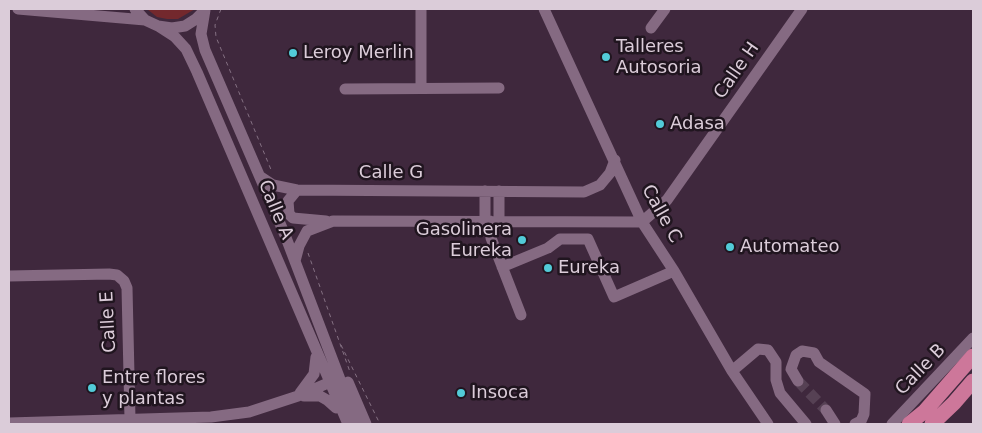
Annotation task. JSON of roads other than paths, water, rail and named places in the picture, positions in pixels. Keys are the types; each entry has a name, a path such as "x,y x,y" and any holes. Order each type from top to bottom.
{"highway":[{"path":"909,424 925,411 973,356"},
{"path":"932,424 954,404 973,381"}],"street":[{"path":"18,9 145,20 158,26 172,28 184,26 196,20 206,9"},
{"path":"73,15 88,9"},
{"path":"135,9 145,20"},
{"name":"Calle A","path":"206,9 201,34 205,50 261,177 335,361 344,375 366,424"},
{"path":"421,9 421,88"},
{"name":"Calle C","path":"544,9 642,222 674,271 732,371 768,424"},
{"path":"651,28 665,9"},
{"name":"Calle H","path":"642,222 667,200 802,9"},
{"name":"Calle A","path":"158,26 175,37 186,49 316,352 357,424"},
{"path":"345,89 499,88"},
{"name":"Calle G","path":"261,177 273,185 297,190 584,192 600,185 610,173 615,160"},
{"path":"297,190 288,202 289,214 293,218 333,221 642,222"},
{"path":"484,191 492,221"},
{"path":"499,191 492,221 492,238 522,315"},
{"path":"294,261 303,236 310,229 333,221"},
{"path":"502,267 548,248 560,239 588,239 614,298 674,271"},
{"name":"Calle E","path":"9,276 109,274 124,281 127,288 130,420"},
{"name":"Calle B","path":"892,424 973,338"},
{"path":"732,371 758,349 768,350 776,362 776,380 780,393 806,424"},
{"path":"798,380 790,369 796,355 802,351 814,353 819,362 865,394 864,414 861,421 855,424"},
{"path":"298,396 314,374 316,352"},
{"name":"Calle A","path":"335,361 333,380 345,422"},
{"path":"9,423 65,423 211,417 249,412 298,396 333,380"},
{"path":"298,396 312,395 328,400 345,422"},
{"path":"826,410 836,424"}],"tunnel":[{"path":"798,381 826,410"}],"place":[{"name":"Leroy Merlin","path":"293,53"},
{"name":"Talleres Autosoria","path":"606,57"},
{"name":"Adasa","path":"660,124"},
{"name":"Gasolinera Eureka","path":"522,240"},
{"name":"Automateo","path":"730,247"},
{"name":"Eureka","path":"548,268"},
{"name":"Entre flores y plantas","path":"92,388"},
{"name":"Insoca","path":"461,393"}]}
